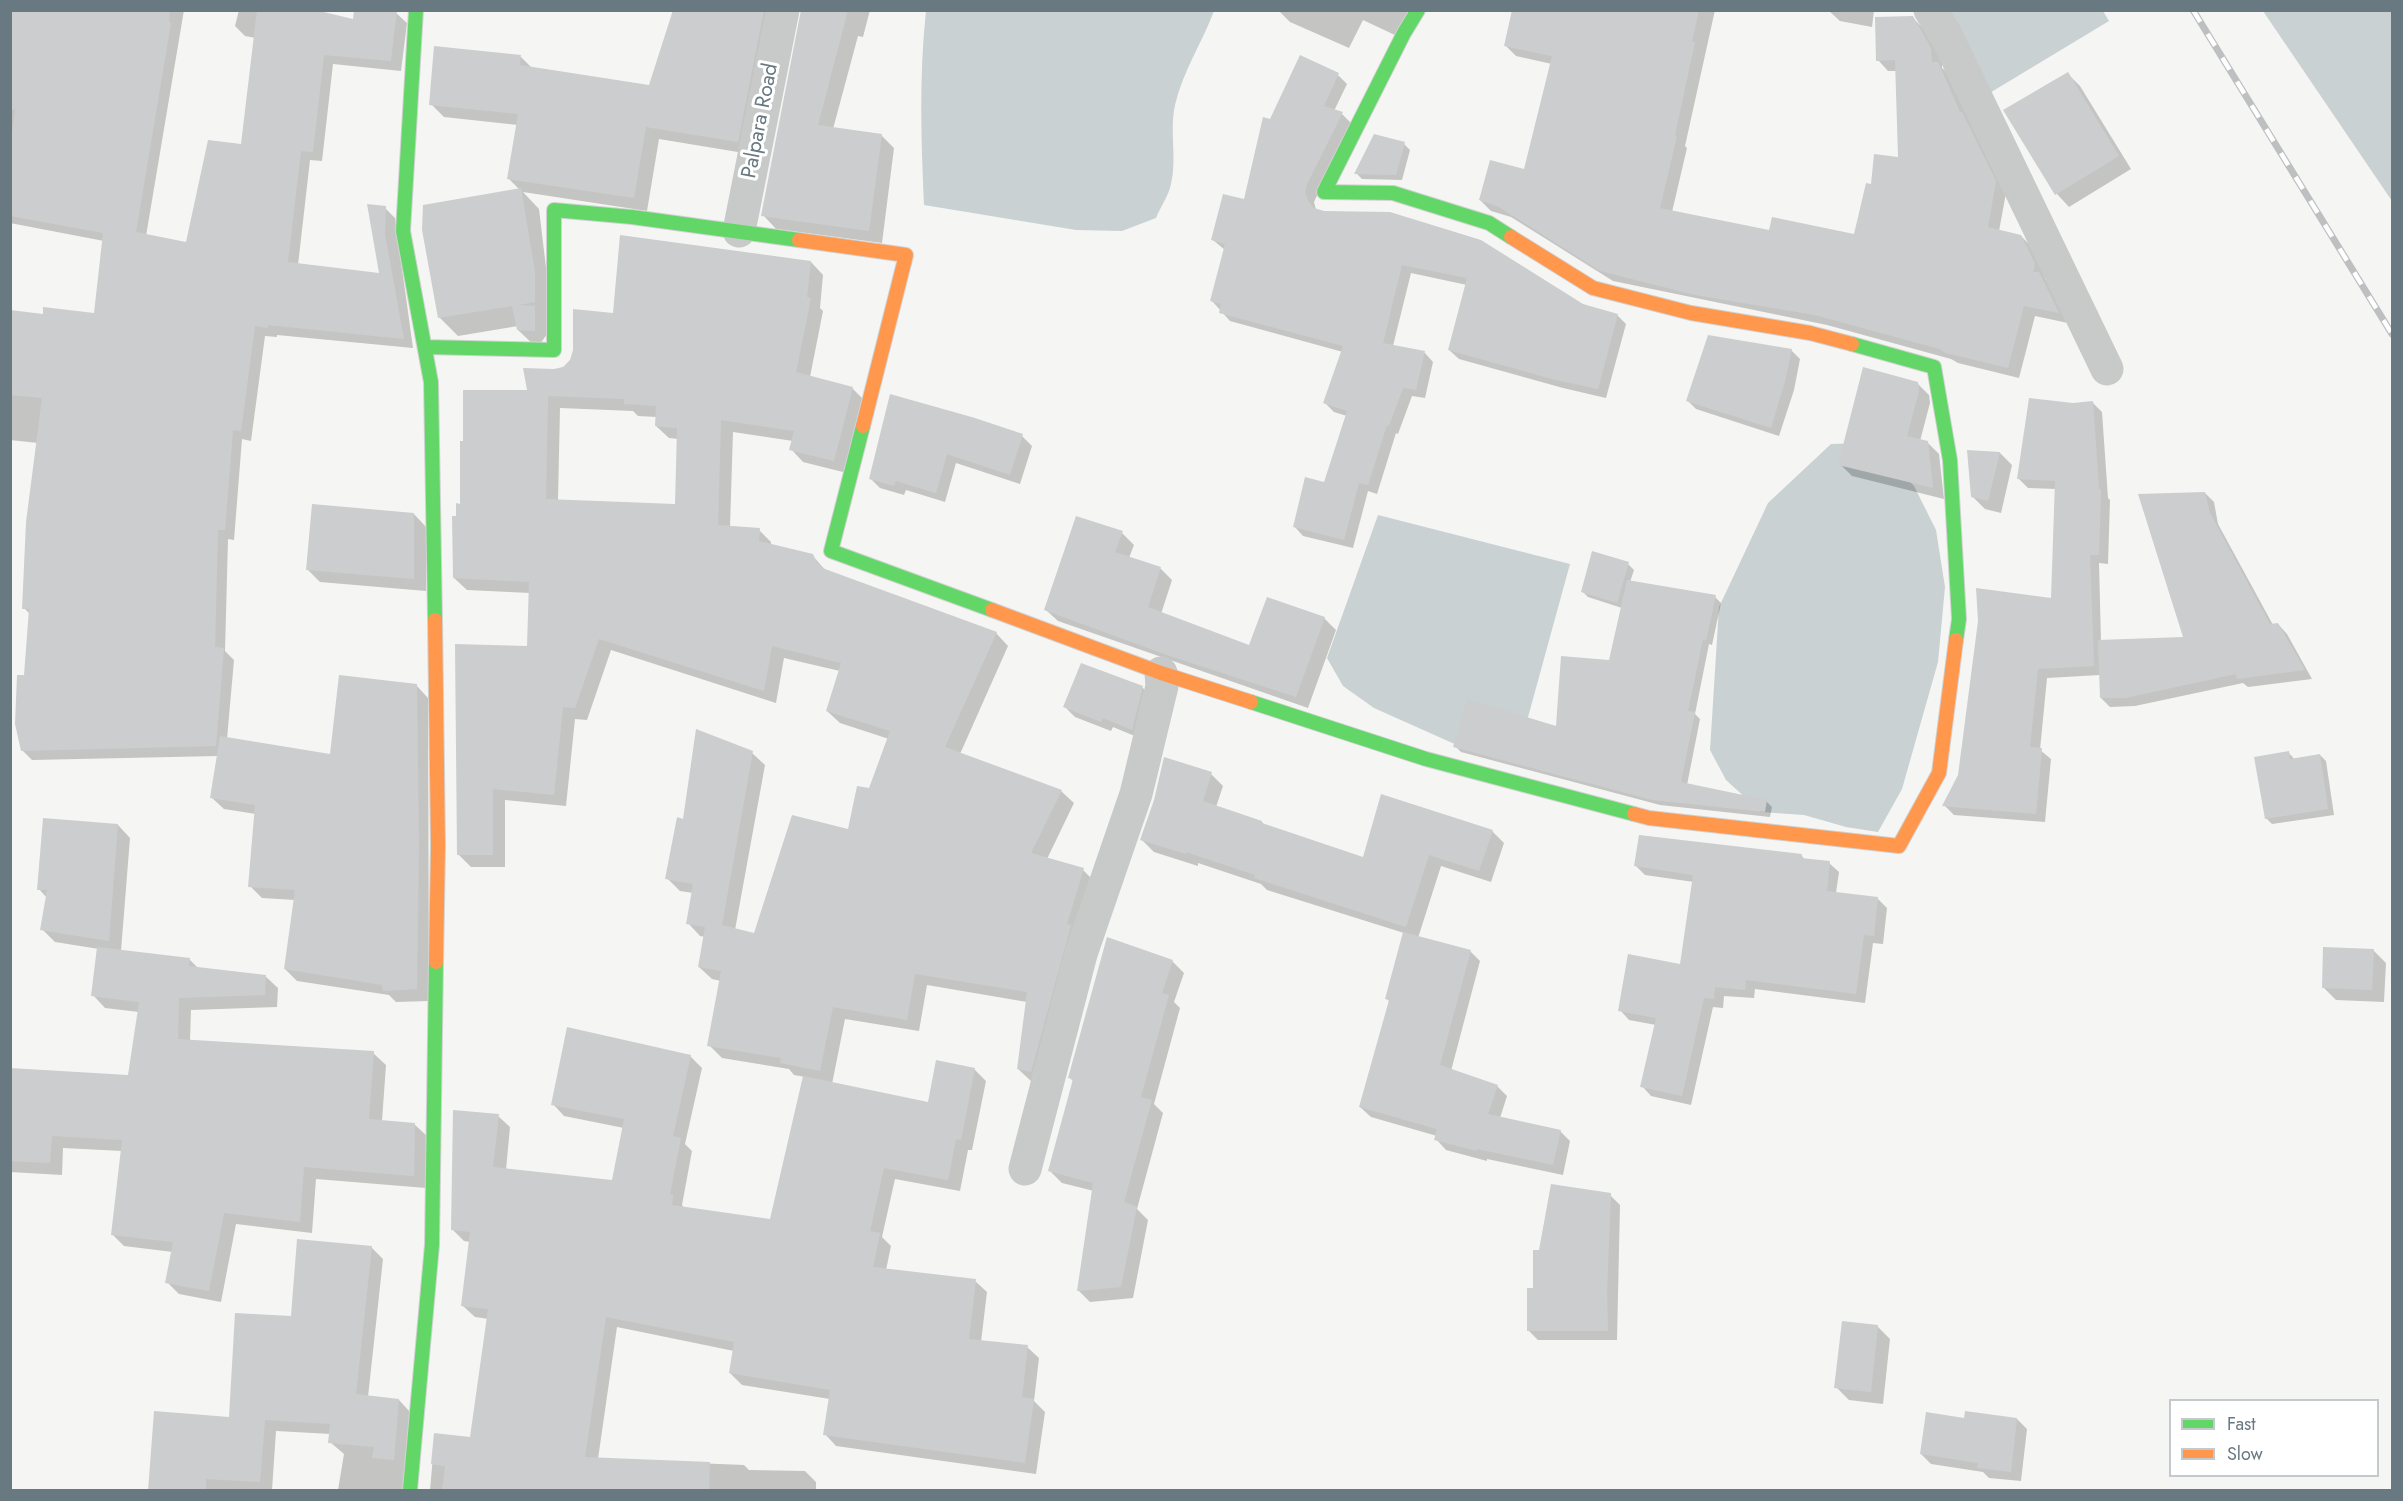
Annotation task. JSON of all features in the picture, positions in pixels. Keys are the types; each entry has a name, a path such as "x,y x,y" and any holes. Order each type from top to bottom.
{"street":[{"path":"410,1491 432,1245 438,858 431,382 404,231 416,10"},
{"name":"Palpara Road","path":"739,231 783,10"},
{"path":"425,347 554,350 554,210 632,216 906,255 831,551 1161,673 1426,759 1649,818 1899,846 1939,773 1959,620 1950,460 1934,367 1810,333 1690,313 1593,288 1489,223 1392,193 1324,192 1404,33 1418,10"},
{"path":"1930,10 1946,33 2107,369"},
{"path":"1024,1169 1081,954 1136,794 1162,686 1161,673"}],"shaded area":[{"path":"926,11 1214,11 1178,93 1173,115 1172,178 1169,192 1156,218 1122,231 1076,230 924,205 921,132"},
{"path":"1934,11 2103,11 2109,21 1988,94"},
{"path":"2263,11 2392,11 2392,201"},
{"path":"1873,443 1914,486 1936,530 1945,587 1938,662 1902,789 1878,832 1846,827 1804,815 1761,812 1726,780 1710,750 1719,607 1768,503 1831,444"},
{"path":"1378,515 1570,564 1519,750 1468,750 1374,708 1343,686 1327,658"}],"building":[{"path":"10,10 170,10 169,22 171,23 136,232 186,242 208,140 241,144 257,10 315,10 353,19 354,10 397,10 391,61 324,55 313,152 301,151 288,262 379,273 367,204 386,206 385,234 404,339 268,325 268,328 255,326 241,431 233,430 225,530 218,530 215,647 224,648 216,746 21,751 15,724 17,675 24,675 29,609 22,609 26,522 42,398 10,395 10,310 43,314 43,307 94,313 103,233 10,216 10,148 15,110 10,109"},
{"path":"673,10 764,10 738,142 646,127 634,198 507,179 518,114 429,105 434,46 521,55 520,65 649,85"},
{"path":"801,10 848,10 818,125 882,134 869,231 761,216"},
{"path":"1512,10 1699,10 1692,42 1695,42 1675,135 1677,136 1660,208 1769,230 1772,217 1854,234 1866,183 1871,184 1874,154 1898,157 1895,60 1876,61 1875,17 1913,16 1931,48 1932,62 1938,62 1960,112 1996,181 1988,227 2021,235 2035,264 2033,272 2039,272 2059,313 2024,306 2008,368 1946,353 1939,349 1815,315 1695,295 1600,271 1499,207 1479,200 1490,160 1524,169 1552,56 1504,46"},
{"path":"1300,55 1339,73 1324,106 1343,112 1307,184 1305,192 1314,208 1324,211 1390,212 1481,240 1583,304 1618,314 1598,389 1552,379 1448,350 1467,278 1402,265 1383,343 1425,351 1416,390 1403,388 1389,426 1387,425 1368,485 1359,483 1344,540 1293,527 1305,477 1324,482 1347,411 1323,403 1343,346 1219,313 1221,304 1210,301 1225,244 1211,240 1223,194 1244,199 1263,117 1270,119"},
{"path":"2068,72 2119,156 2055,195 2003,110"},
{"path":"1374,134 1405,142 1396,175 1354,174"},
{"path":"521,188 535,272 535,302 519,305 535,306 535,331 517,330 512,306 438,318 422,230 423,205"},
{"path":"620,235 811,261 807,297 811,298 796,372 853,387 834,461 789,450 794,431 721,420 718,525 760,528 759,541 813,554 817,563 825,569 997,632 945,747 1062,790 1031,853 1084,868 1067,924 1071,925 1031,1072 1017,1069 1027,992 915,974 907,1020 833,1007 820,1071 780,1063 781,1058 707,1046 721,971 698,967 705,927 686,924 693,884 665,879 677,817 683,819 696,729 753,751 722,925 754,933 792,815 848,829 857,786 869,788 890,731 826,711 841,663 772,646 764,691 599,639 575,708 563,707 554,795 493,789 493,855 457,855 455,644 527,646 529,582 453,578 452,516 456,516 456,503 460,504 463,390 527,390 523,368 554,369 563,367 570,360 573,350 573,309 613,313","holes":["548,396 624,399 624,404 656,406 655,426 677,428 675,504 546,499"]},
{"path":"1708,335 1792,349 1771,428 1686,401"},
{"path":"1863,367 1918,382 1919,391 1907,436 1928,441 1933,488 1838,465"},
{"path":"890,394 1023,434 1010,475 947,454 936,493 896,481 894,486 869,479"},
{"path":"2029,398 2073,403 2093,401 2099,489 2101,489 2099,555 2090,555 2094,666 2038,669 2030,747 2042,748 2036,814 1942,806 1958,775 1978,621 1976,588 2051,598 2055,481 2017,479"},
{"path":"1967,450 2000,452 1988,501 1971,497"},
{"path":"2205,492 2210,513 2270,624 2278,623 2305,670 2237,679 2236,674 2125,698 2100,698 2098,640 2183,637 2138,494"},
{"path":"312,504 414,513 414,579 306,570"},
{"path":"1076,516 1123,531 1115,552 1161,567 1148,607 1249,645 1267,597 1325,617 1296,697 1167,655 1044,610"},
{"path":"1592,551 1629,562 1617,603 1581,592"},
{"path":"1627,580 1716,595 1706,640 1703,639 1688,711 1695,712 1681,782 1767,800 1765,812 1652,800 1453,747 1467,699 1556,726 1561,656 1609,660"},
{"path":"1081,663 1143,686 1132,730 1103,718 1101,722 1063,707"},
{"path":"339,675 417,684 419,846 417,989 383,991 382,985 284,969 295,890 248,887 255,805 210,798 220,736 330,754"},
{"path":"2289,751 2290,759 2320,754 2328,809 2265,819 2254,757"},
{"path":"1164,757 1212,772 1203,801 1363,857 1381,794 1493,830 1479,871 1429,855 1406,927 1254,878 1255,875 1186,852 1186,854 1140,840 1154,800"},
{"path":"43,818 118,824 109,941 40,930 47,890 37,890"},
{"path":"1639,835 1802,854 1801,858 1830,861 1827,891 1878,897 1874,936 1864,935 1856,994 1746,980 1745,990 1715,987 1714,999 1704,998 1682,1096 1640,1087 1656,1018 1618,1011 1628,954 1680,964 1693,875 1634,866"},
{"path":"1403,932 1471,950 1440,1065 1498,1085 1488,1114 1561,1130 1553,1165 1477,1149 1477,1151 1434,1140 1437,1129 1359,1107 1389,1000 1385,999"},
{"path":"1107,937 1173,960 1162,993 1169,995 1141,1097 1152,1100 1124,1202 1137,1207 1121,1287 1077,1291 1093,1183 1048,1171 1073,1079 1068,1078"},
{"path":"97,947 190,958 189,966 266,975 265,995 179,998 178,1039 374,1051 369,1119 415,1123 414,1176 304,1167 300,1222 224,1213 209,1291 165,1283 173,1242 111,1235 122,1140 52,1136 50,1163 10,1161 10,1068 128,1075 139,1002 91,996"},
{"path":"2323,947 2374,949 2372,990 2322,988"},
{"path":"567,1027 691,1055 673,1136 681,1138 670,1194 673,1195 672,1205 770,1219 803,1076 928,1102 936,1060 975,1068 961,1140 956,1139 948,1180 884,1168 870,1231 880,1233 873,1267 976,1279 969,1339 1028,1345 1022,1397 1034,1399 1025,1463 823,1435 830,1390 729,1373 734,1342 606,1317 585,1457 710,1462 709,1491 442,1491 445,1466 431,1464 434,1433 470,1437 488,1309 461,1306 470,1232 451,1230 453,1110 499,1114 493,1167 612,1180 624,1119 551,1105"},
{"path":"1551,1184 1611,1193 1607,1290 1608,1331 1527,1331 1527,1288 1533,1288 1533,1250 1539,1250"},
{"path":"297,1239 372,1246 356,1394 399,1399 394,1460 372,1458 374,1447 328,1443 330,1424 265,1420 260,1482 206,1479 206,1491 148,1491 154,1411 229,1417 235,1313 291,1316"},
{"path":"1842,1321 1878,1325 1871,1392 1834,1388"},
{"path":"1965,1411 2017,1418 2011,1472 1977,1468 1978,1463 1920,1454 1926,1412 1964,1418"}],"railway":[{"path":"2193,10 2392,334"}],"traffic: fast":[{"path":"416,10 403,231 431,382 435,620"},
{"path":"1418,10 1404,33 1324,192 1393,193 1489,223 1511,237"},
{"path":"425,347 554,350 554,210 632,217 799,240"},
{"path":"1852,344 1934,367 1950,460 1959,619 1956,640"},
{"path":"863,426 831,551 992,610"},
{"path":"1251,702 1426,759 1634,814"},
{"path":"410,1490 432,1245 436,962"}],"traffic: slow":[{"path":"1511,237 1593,288 1691,313 1810,333 1852,344"},
{"path":"799,240 906,255 863,426"},
{"path":"992,610 1161,673 1251,702"},
{"path":"435,620 438,846 436,962"},
{"path":"1634,814 1649,818 1899,846 1939,773 1956,640"}]}
